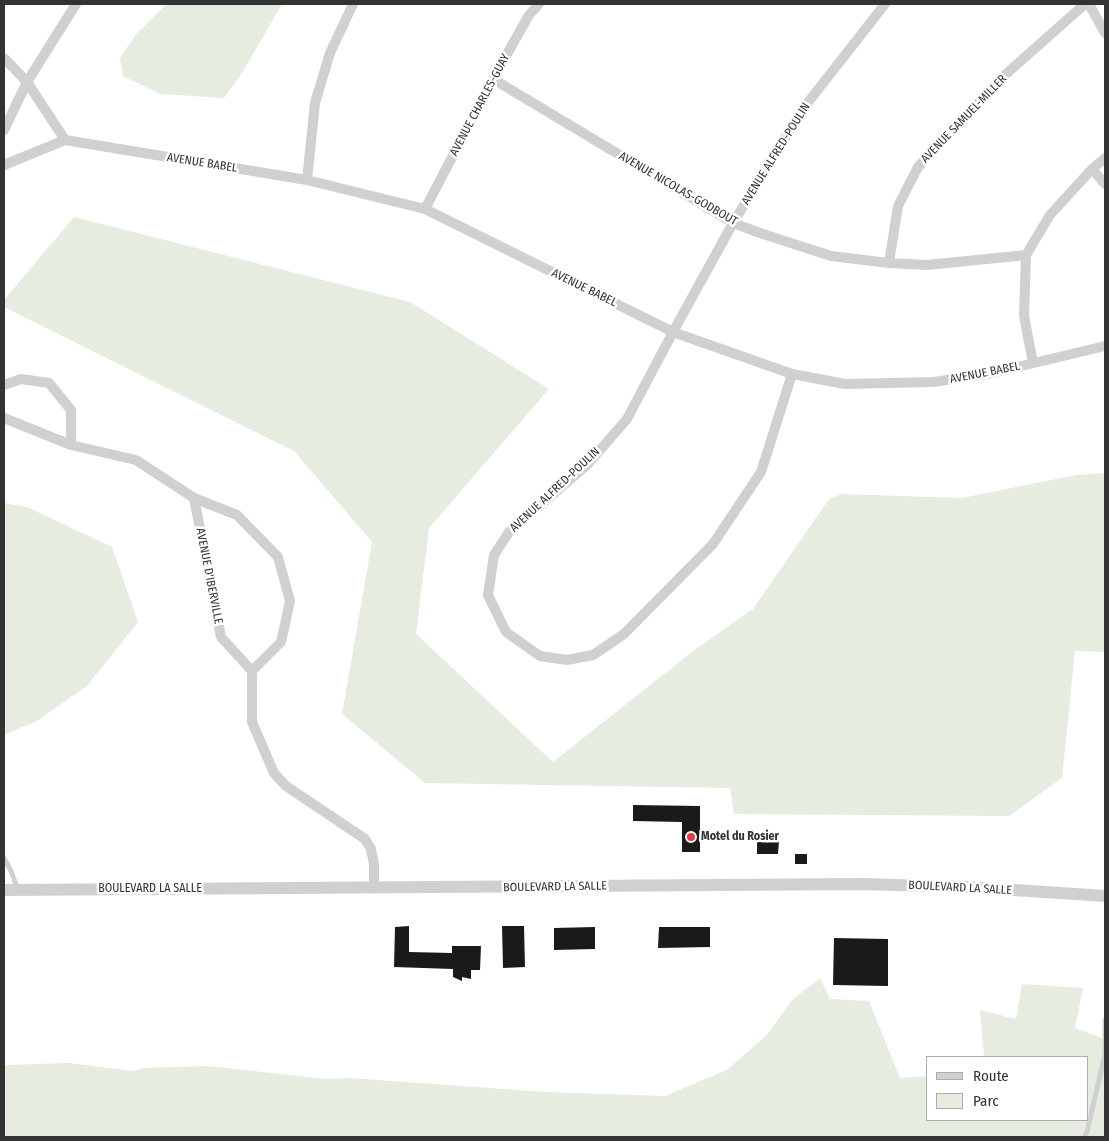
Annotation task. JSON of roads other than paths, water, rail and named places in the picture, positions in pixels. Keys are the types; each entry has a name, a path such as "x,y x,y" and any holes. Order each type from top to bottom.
{"street":[{"path":"4,130 27,82 76,4"},
{"path":"307,180 315,103 330,53 353,4"},
{"name":"AVENUE CHARLES-GUAY","path":"425,209 493,79 530,15 539,4"},
{"name":"AVENUE ALFRED-POULIN","path":"792,374 762,472 714,544 624,634 593,655 567,660 540,656 506,632 488,595 494,555 509,532 586,465 627,419 734,223 802,110 885,4"},
{"name":"AVENUE SAMUEL-MILLER","path":"889,262 898,206 918,167 1006,74 1085,4"},
{"path":"1089,4 1105,33"},
{"path":"4,58 27,82 65,140 4,165"},
{"name":"AVENUE NICOLAS-GODBOUT","path":"493,79 734,223 760,234 831,256 889,262 927,265 1026,255"},
{"name":"AVENUE BABEL","path":"65,140 307,180 425,209 673,332 792,374 845,384 934,382 992,373 1105,346"},
{"path":"1033,363 1024,316 1026,255 1050,215 1092,169 1105,158"},
{"path":"1092,169 1105,184"},
{"path":"4,384 21,379 49,382 71,410 71,444"},
{"path":"4,418 71,444 136,460 194,498 237,515 278,558 290,601 281,642 252,671 252,722 274,773 286,786 365,839 371,850 374,864 374,888"},
{"name":"AVENUE D'IBERVILLE","path":"194,498 221,637 252,671"},
{"name":"BOULEVARD LA SALLE","path":"4,890 861,884 969,887 1105,896"}],"lane":[{"path":"4,858 12,871 18,890"},
{"path":"1084,1137 1087,1132 1105,1054 1105,1020"}],"place":[{"name":"Motel du Rosier","path":"691,837"}]}
